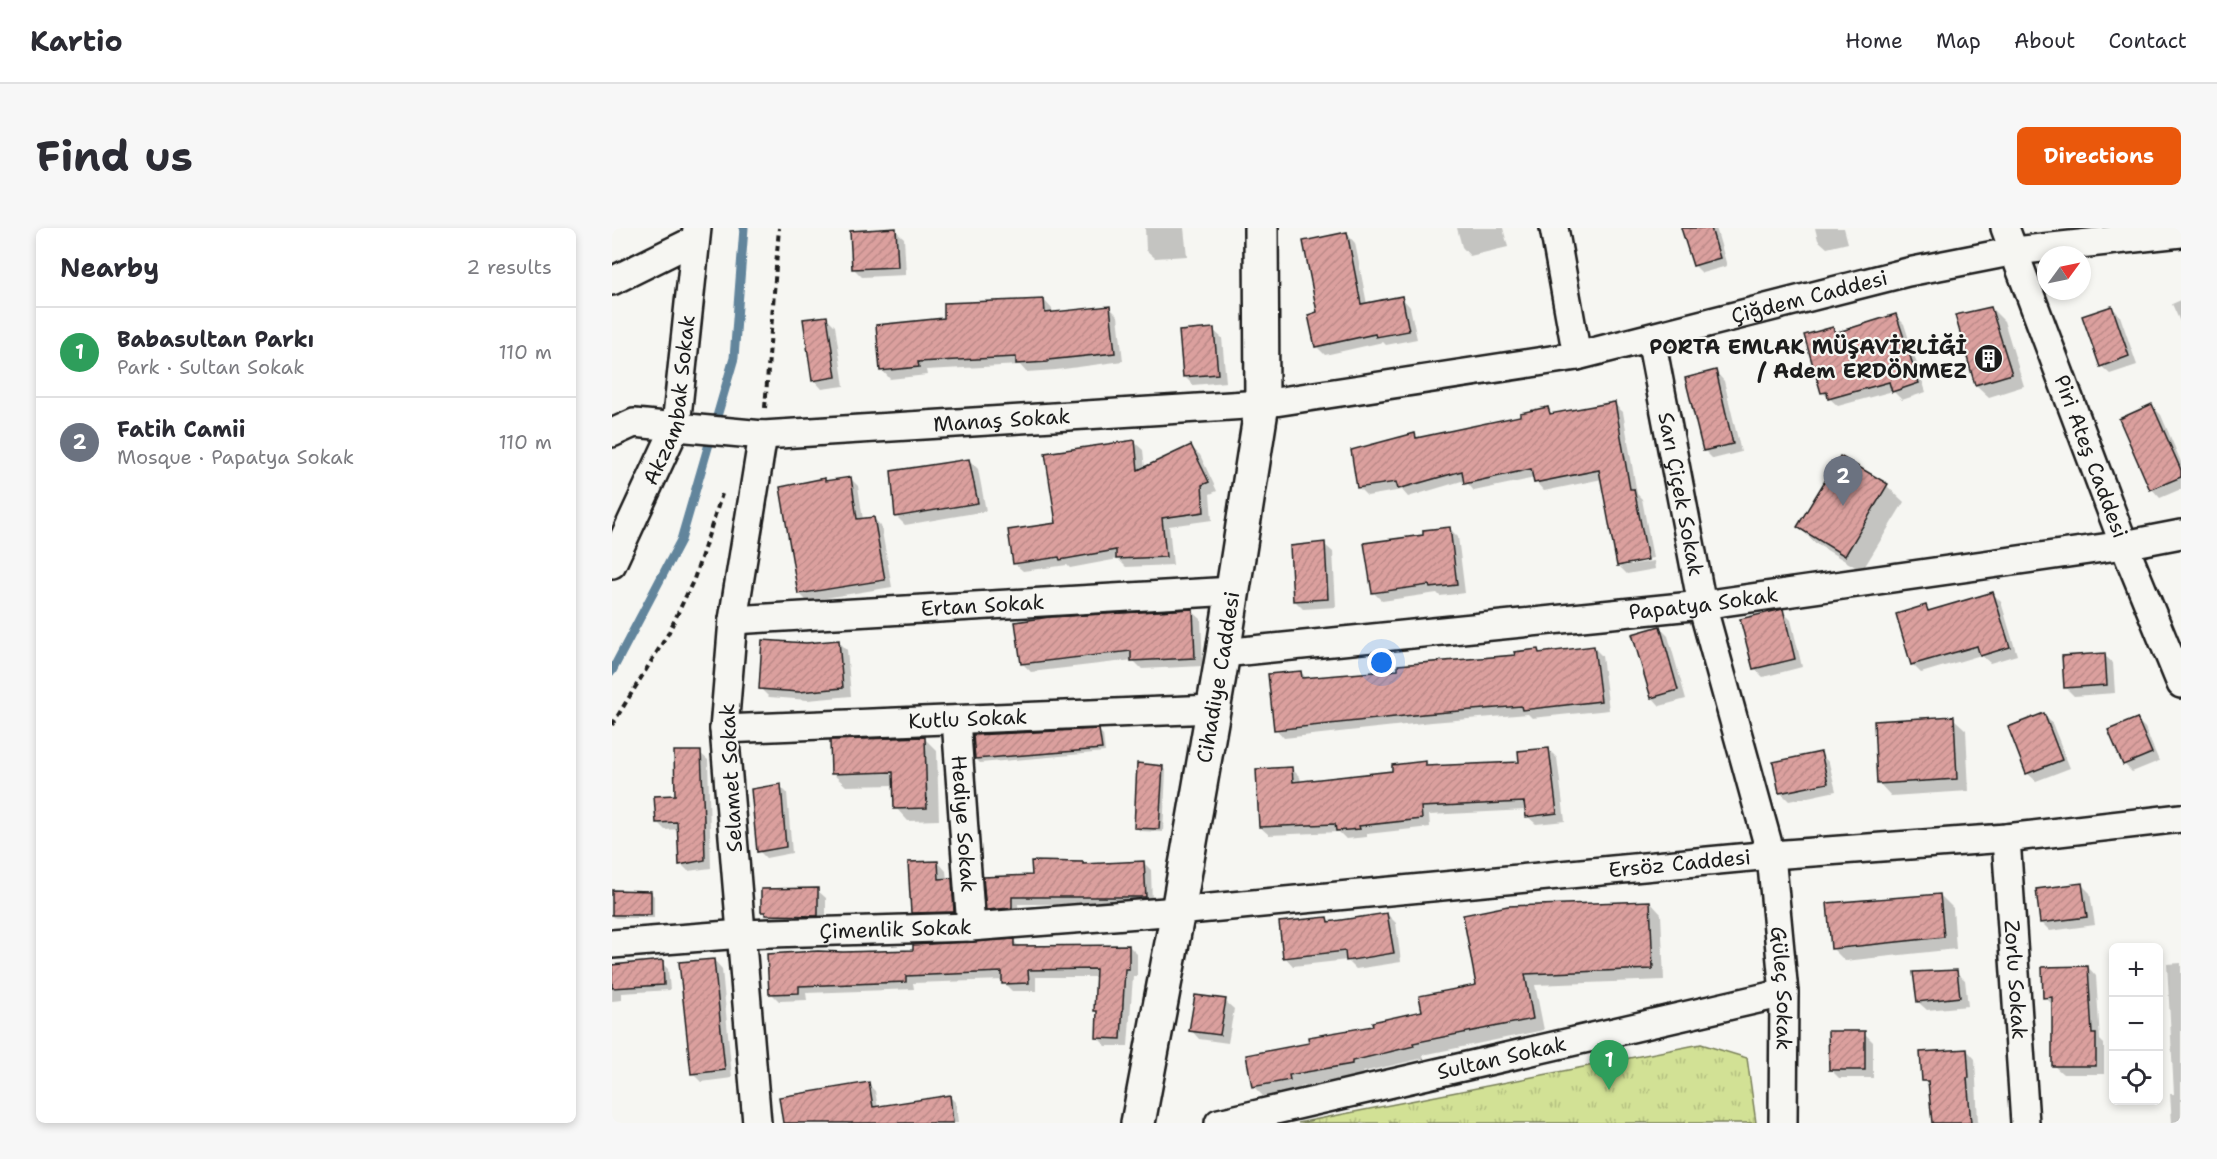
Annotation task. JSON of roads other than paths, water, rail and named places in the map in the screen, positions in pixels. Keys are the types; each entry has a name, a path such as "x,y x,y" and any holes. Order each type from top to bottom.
{"street":[{"name":"Cihadiye Caddesi","path":"1138,1123 1223,652 1262,404 1261,228"},
{"path":"1554,228 1577,356"},
{"name":"Çiğdem Caddesi","path":"1262,404 1577,356 1908,272 2010,239 2181,233"},
{"path":"612,281 696,234"},
{"name":"Akzambak Sokak","path":"612,564 676,426 696,234"},
{"name":"Piri Ateş Caddesi","path":"2010,239 2124,545 2181,684"},
{"name":"Sarı Çiçek Sokak","path":"1651,339 1702,605 1771,855"},
{"name":"Manaş Sokak","path":"612,433 634,423 752,435 1262,404"},
{"name":"Selamet Sokak","path":"752,435 724,729 757,1123"},
{"name":"Papatya Sokak","path":"1223,652 1702,605 2124,545 2181,534"},
{"name":"Ertan Sokak","path":"733,620 1233,591"},
{"name":"Kutlu Sokak","path":"724,729 1213,709"},
{"name":"Hediye Sokak","path":"956,720 971,927"},
{"name":"Ersöz Caddesi","path":"1178,911 1771,855 2006,838 2181,819"},
{"name":"Zorlu Sokak","path":"2006,838 2025,1123"},
{"name":"Güleç Sokak","path":"1771,855 1784,993 1783,1123"},
{"name":"Çimenlik Sokak","path":"612,944 741,934 971,927 1178,911"},
{"name":"Sultan Sokak","path":"1219,1123 1784,993"}],"waterway":[{"path":"612,671 681,540 734,358 744,228"}],"place":[{"name":"PORTA EMLAK MÜŞAVİRLİĞİ / Adem ERDÖNMEZ","path":"1988,359"},
{"name":"Fatih Camii","path":"1843,506"},
{"name":"Babasultan Parkı","path":"1609,1090"}]}
